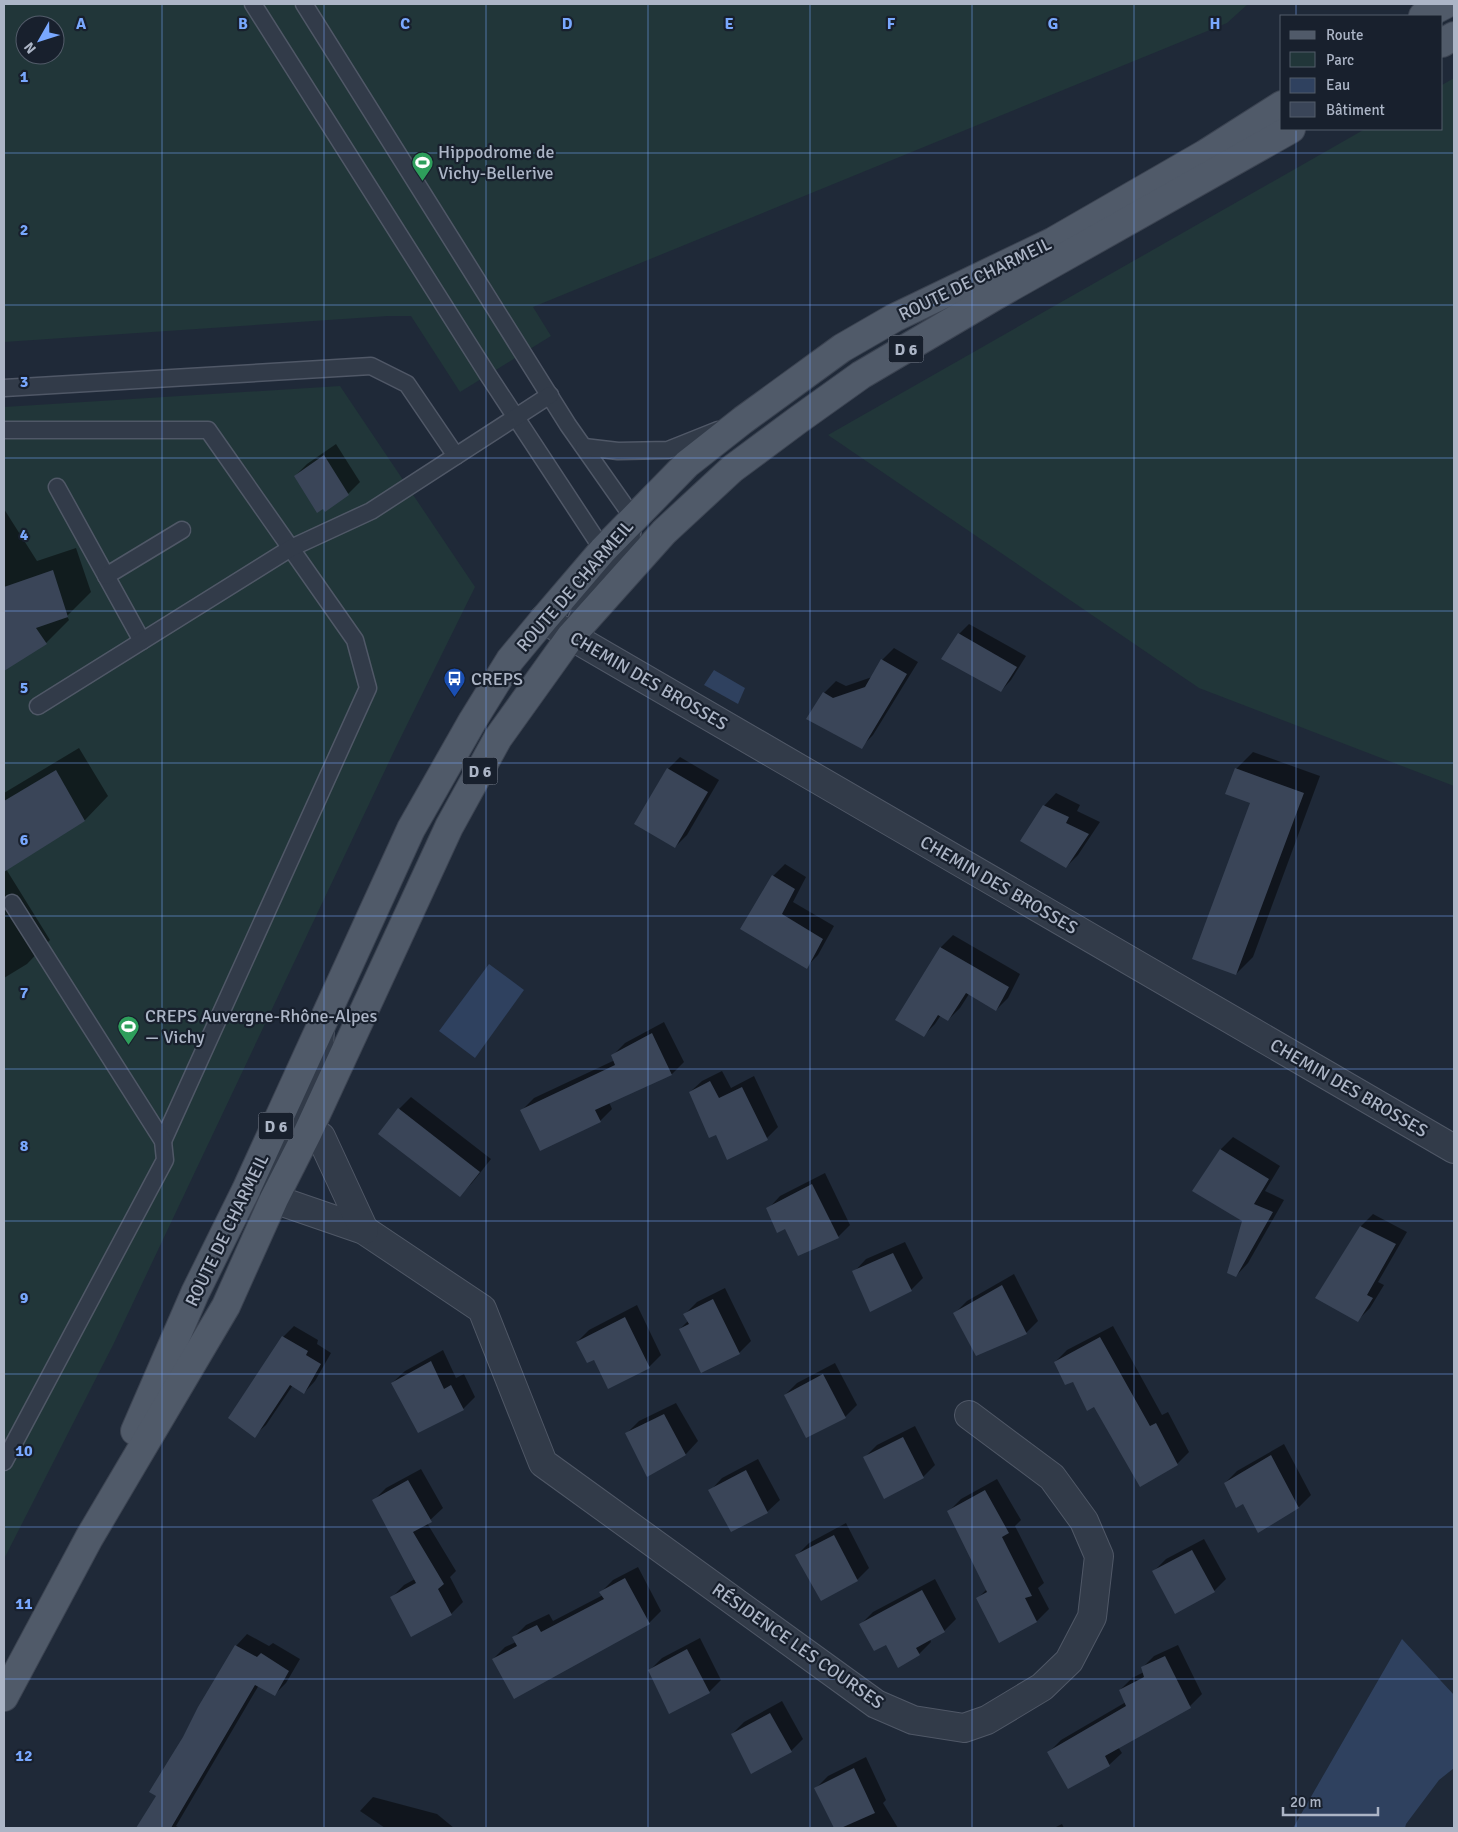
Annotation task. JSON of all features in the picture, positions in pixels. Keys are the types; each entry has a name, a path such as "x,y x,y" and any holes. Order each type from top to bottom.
{"main road":[{"path":"1425,15 1446,4"},
{"path":"1443,42 1454,36"},
{"name":"ROUTE DE CHARMEIL","path":"89,1538 195,1293 246,1190 412,829 473,720 510,660 544,619 603,550 632,530 687,464 743,420 842,348 894,318 1054,240 1205,154 1280,106"},
{"name":"ROUTE DE CHARMEIL","path":"4,1697 89,1538 226,1306 274,1199 308,1132 449,827 498,738 571,636 664,532 732,469 861,375 995,296 1289,130"}],"street":[{"name":"CHEMIN DES BROSSES","path":"544,619 1454,1149"},
{"path":"274,1199 274,1162 318,1065 320,1030"},
{"path":"246,1190 308,1132 321,1137 364,1230"},
{"name":"RÉSIDENCE LES COURSES","path":"274,1199 364,1230 482,1309 543,1463 876,1704 913,1720 964,1728 987,1720 1042,1687 1069,1660 1092,1617 1099,1556 1084,1520 1052,1477 969,1415"}],"lane":[{"path":"253,4 603,550"},
{"path":"304,4 584,447 632,530"},
{"path":"4,388 371,366 406,384 456,456"},
{"path":"38,706 291,548 371,511 550,395"},
{"path":"584,447 618,452 668,450 743,420"},
{"path":"4,430 208,430 355,640 368,688 163,1141"},
{"path":"57,486 142,641"},
{"path":"106,576 182,530"},
{"path":"632,530 664,532"},
{"path":"571,636 586,595 632,530"},
{"path":"4,1462 165,1160 163,1141 12,903"}],"green space":[{"name":"Hippodrome de Vichy-Bellerive","path":"4,4 1248,4 1227,23 533,307 551,336 460,392 411,316 4,342"},
{"path":"1454,78 1454,786 1199,688 828,435 1363,130 1443,130 1443,84"},
{"name":"CREPS Auvergne-Rhône-Alpes — Vichy","path":"340,386 475,587 396,747 114,1343 4,1559 4,407"}],"water":[{"path":"714,670 745,688 738,704 704,685"},
{"path":"489,964 524,990 475,1058 439,1031"},
{"path":"1402,1639 1454,1695 1454,1768 1439,1780 1405,1828 1293,1828"}],"building":[{"path":"324,455 349,495 325,512 323,509 317,513 294,476"},
{"path":"53,570 68,617 36,628 47,644 4,671 4,587"},
{"path":"958,633 1017,667 1001,692 941,659"},
{"path":"881,659 907,674 862,749 806,719 823,692 833,698 865,687"},
{"path":"667,768 708,792 675,848 634,824"},
{"path":"1235,768 1304,793 1236,975 1192,959 1250,803 1225,794"},
{"path":"56,770 85,821 4,872 4,801"},
{"path":"1043,805 1069,817 1066,823 1089,834 1066,868 1020,841"},
{"path":"772,875 795,889 782,914 823,939 807,969 740,929"},
{"path":"940,947 1009,987 996,1011 966,993 948,1021 938,1015 924,1037 895,1020"},
{"path":"652,1033 672,1075 595,1110 601,1122 540,1151 520,1110 615,1065 611,1055"},
{"path":"710,1081 719,1098 742,1087 768,1140 727,1160 716,1135 709,1138 689,1092"},
{"path":"398,1108 480,1172 460,1197 378,1134"},
{"path":"1220,1149 1269,1179 1254,1204 1273,1212 1236,1277 1227,1273 1242,1221 1192,1191"},
{"path":"812,1184 839,1238 798,1256 785,1229 777,1233 766,1208"},
{"path":"1360,1226 1396,1244 1367,1295 1373,1298 1358,1322 1315,1298"},
{"path":"893,1253 912,1291 870,1312 852,1271"},
{"path":"1002,1285 1027,1334 976,1356 953,1313"},
{"path":"713,1299 740,1354 701,1373 679,1329 689,1324 683,1314"},
{"path":"625,1317 650,1368 608,1389 594,1360 587,1363 576,1342"},
{"path":"282,1336 308,1351 306,1355 321,1364 304,1394 290,1385 255,1438 228,1418"},
{"path":"1100,1337 1150,1426 1156,1423 1178,1465 1140,1487 1094,1407 1087,1411 1073,1382 1065,1385 1054,1362"},
{"path":"431,1361 444,1389 451,1385 464,1410 418,1433 391,1383"},
{"path":"823,1374 846,1418 806,1438 784,1395"},
{"path":"664,1414 686,1455 647,1477 625,1433"},
{"path":"903,1437 924,1478 884,1499 863,1457"},
{"path":"1271,1455 1299,1508 1258,1533 1243,1504 1236,1508 1224,1483"},
{"path":"746,1470 768,1513 731,1532 708,1490"},
{"path":"408,1480 432,1522 413,1532 444,1584 438,1589 452,1615 411,1637 390,1597 416,1583 372,1500"},
{"path":"985,1490 1009,1533 1002,1537 1032,1596 1025,1598 1037,1622 999,1643 976,1598 987,1592 947,1511"},
{"path":"834,1535 858,1581 821,1601 795,1555"},
{"path":"1192,1550 1215,1592 1175,1614 1152,1571"},
{"path":"625,1578 650,1624 514,1699 492,1659 517,1646 512,1637 537,1625 541,1632 604,1599 599,1592"},
{"path":"922,1590 945,1632 916,1648 920,1655 898,1668 886,1645 874,1651 859,1624"},
{"path":"235,1645 257,1657 261,1653 289,1671 275,1696 255,1685 171,1828 136,1828 156,1796 149,1792 183,1737 198,1707"},
{"path":"687,1649 710,1693 669,1714 648,1670"},
{"path":"1165,1656 1191,1708 1105,1756 1110,1766 1068,1789 1047,1752 1126,1706 1119,1690 1144,1677 1141,1667"},
{"path":"770,1713 792,1752 751,1774 731,1734"},
{"path":"854,1768 875,1813 841,1828 834,1828 814,1788"}],"place":[{"name":"Hippodrome de Vichy-Bellerive","path":"422,181"},
{"name":"CREPS","path":"455,698"},
{"name":"CREPS Auvergne-Rhône-Alpes — Vichy","path":"129,1045"}]}
